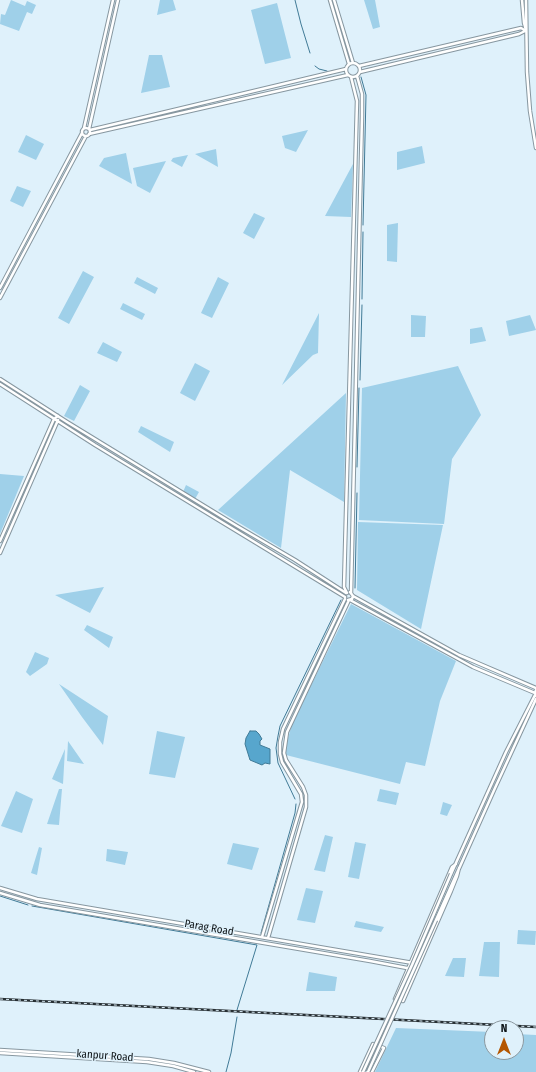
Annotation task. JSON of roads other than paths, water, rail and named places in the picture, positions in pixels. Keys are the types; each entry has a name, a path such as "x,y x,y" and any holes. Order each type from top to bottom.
{"street":[{"path":"0,288 82,134 113,0"},
{"path":"0,298 87,135 118,0"},
{"path":"262,937 302,802 301,794 282,762 280,754 283,729 346,593 344,587 357,101 351,77 348,75 346,70 349,64 330,0"},
{"path":"334,0 353,63 358,66 360,72"},
{"path":"522,0 526,30"},
{"path":"526,0 530,111 536,148"},
{"path":"358,66 520,28 526,30"},
{"path":"351,77 357,76 360,72 519,34 526,30"},
{"path":"349,64 353,63"},
{"path":"84,128 89,129 346,70"},
{"path":"82,134 87,135 348,75"},
{"path":"268,938 306,807 303,787 286,760 284,753 287,732 352,594 362,116 362,94 357,76"},
{"path":"0,379 58,416 295,560 346,593 352,594 459,655 535,692"},
{"path":"0,384 95,445 345,598 473,667 535,692"},
{"path":"0,541 40,448 54,419 58,416"},
{"path":"0,554 44,450 58,421 58,416"},
{"path":"40,448 44,450"},
{"path":"363,1072 412,966 451,874 506,752 535,692"},
{"path":"368,1072 458,868 536,699"},
{"path":"456,864 452,867 395,998 403,1001 451,891 457,876 458,868"},
{"name":"Parag Road","path":"0,888 37,899 419,964"},
{"name":"Parag Road","path":"0,893 40,905 407,968 416,971"},
{"path":"257,942 259,936"},
{"path":"360,1072 373,1044 384,1048 372,1072"},
{"name":"kanpur Road","path":"0,1050 13,1052 149,1059 174,1063 209,1072"},
{"path":"0,1054 13,1052 148,1062 173,1066 194,1072"}],"waterway":[{"path":"295,0 310,53"},
{"path":"315,66 319,69 327,71"},
{"path":"361,77 366,95 363,225"},
{"path":"362,299 363,232"},
{"path":"360,380 362,305"},
{"path":"357,467 359,388"},
{"path":"355,588 357,493"},
{"path":"295,799 278,763 276,748 280,726 341,600"},
{"path":"261,933 295,813 296,804"},
{"path":"0,896 28,905"},
{"path":"32,906 257,945 237,1010"},
{"path":"226,1072 237,1017"}],"railway":[{"path":"0,999 536,1027"}]}
